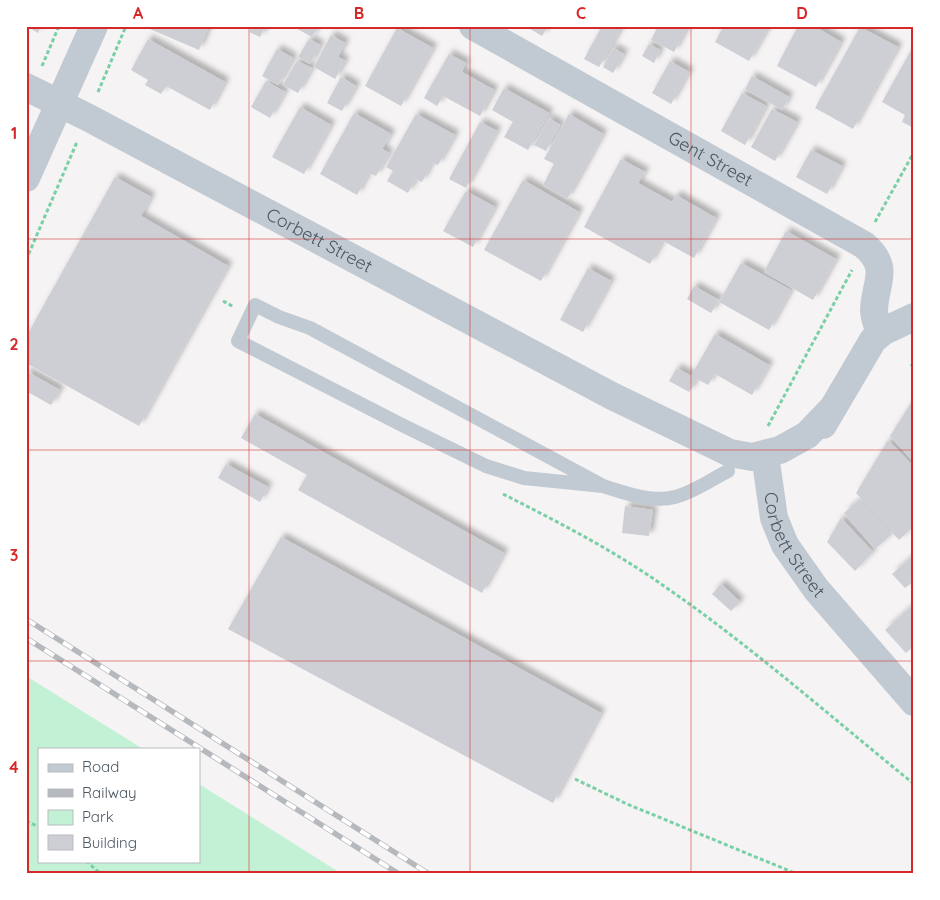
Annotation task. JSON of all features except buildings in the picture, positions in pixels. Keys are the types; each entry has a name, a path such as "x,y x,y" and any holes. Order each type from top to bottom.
{"street":[{"path":"26,178 94,26"},
{"name":"Gent Street","path":"473,26 864,245 874,254 879,263 880,280 874,312 880,333"},
{"name":"Corbett Street","path":"29,89 59,102 612,396 756,463 779,533 807,578 914,702"},
{"path":"756,463 785,465 806,452 818,437 830,410 864,352 880,333 914,317"}],"lane":[{"path":"602,486 310,328 278,317 255,305 238,340 266,356 486,466 524,478 602,486 640,496 670,498 756,463"}],"path":[{"path":"29,89 59,26"},
{"path":"26,260 126,26"},
{"path":"756,463 771,439 762,437 877,217 914,152"},
{"path":"910,364 914,368"},
{"path":"496,491 594,542 663,585 761,660 914,784"},
{"path":"575,779 627,804 797,874"},
{"path":"26,821 38,827"},
{"path":"87,862 101,874"}],"green space":[{"path":"26,676 141,748 38,748 38,862 200,862 200,785 342,874 29,874 26,872"}],"railway":[{"path":"26,619 429,874"},
{"path":"26,638 200,748"},
{"path":"200,748 399,874"}]}
